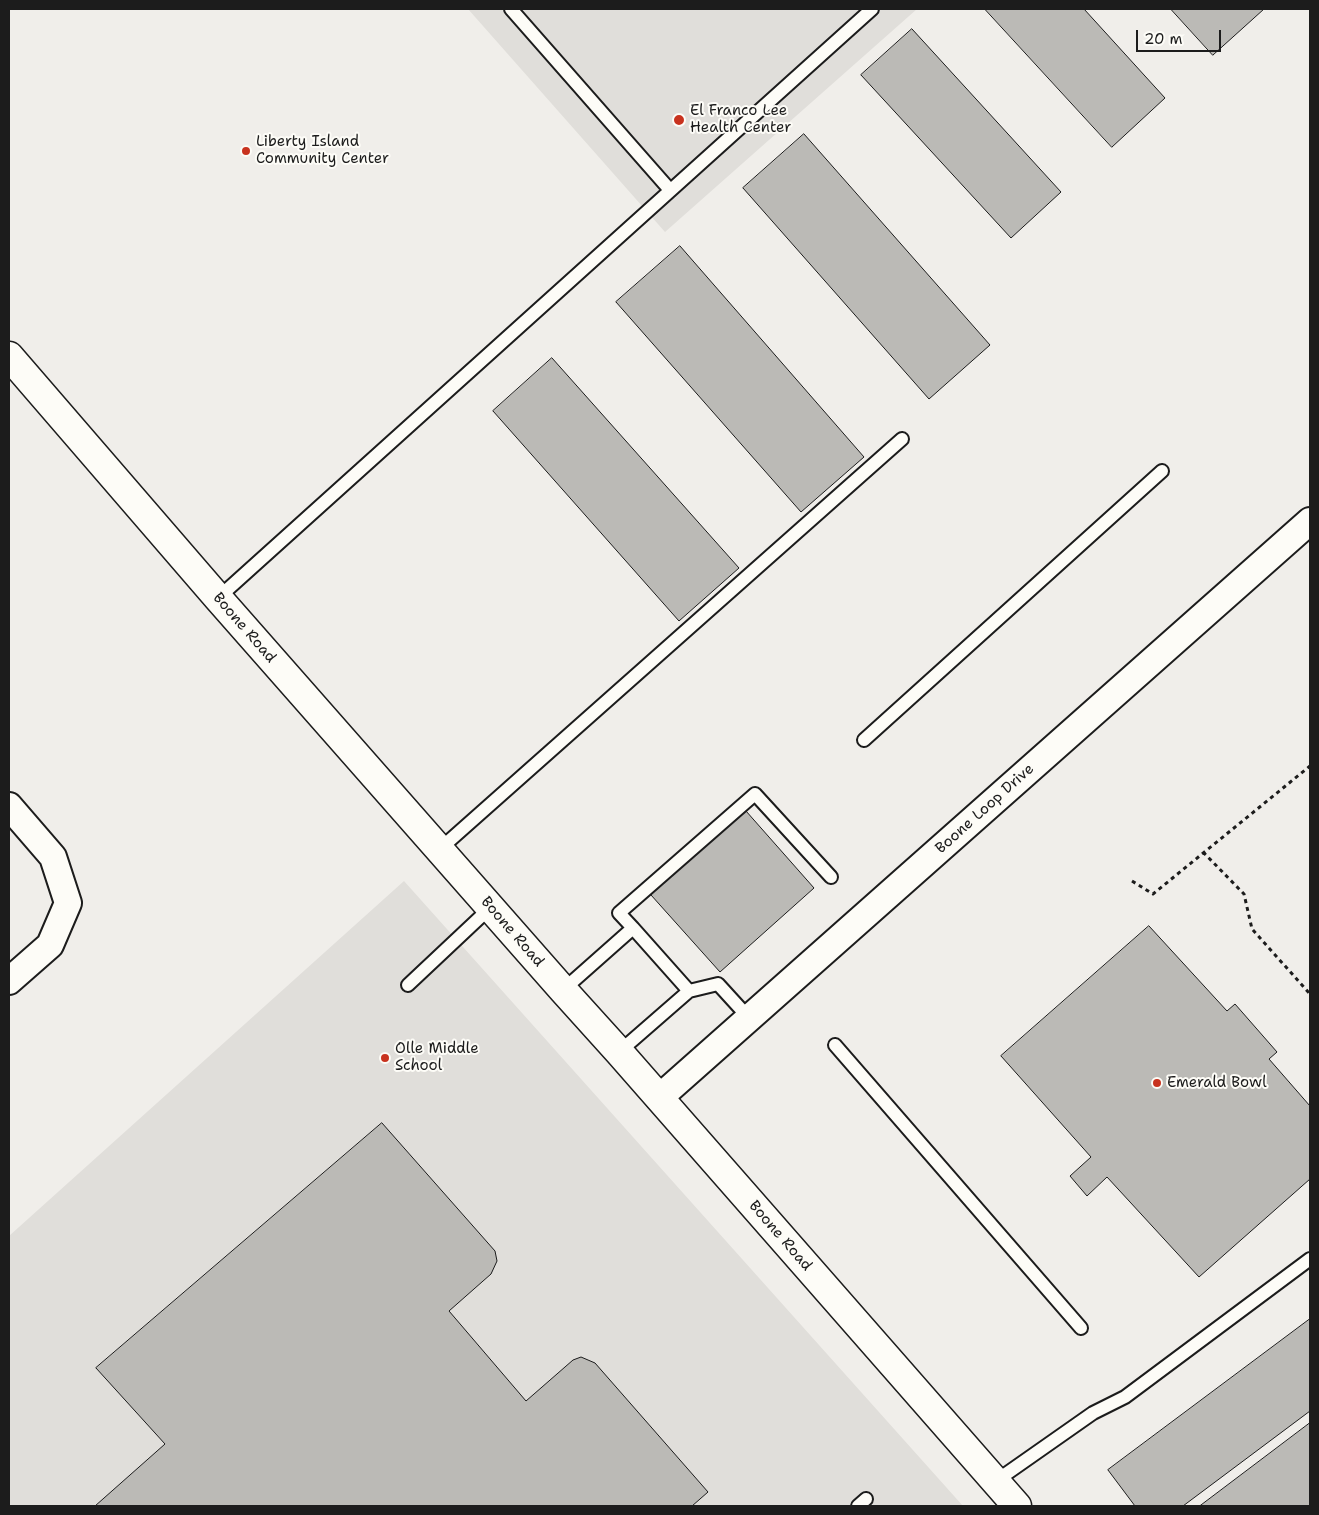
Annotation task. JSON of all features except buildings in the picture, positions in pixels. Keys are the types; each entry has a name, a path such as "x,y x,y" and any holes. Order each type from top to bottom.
{"street":[{"name":"Boone Road","path":"9,356 218,598 563,990 620,1052 1018,1506"},
{"name":"Boone Loop Drive","path":"659,1098 1310,521"},
{"path":"9,806 53,857 68,903 50,945 9,982"}],"lane":[{"path":"511,9 670,190"},
{"path":"218,598 872,9"},
{"path":"440,849 902,439"},
{"path":"864,740 1162,471"},
{"path":"689,991 619,913 755,794 831,877"},
{"path":"408,985 491,908"},
{"path":"563,990 633,928"},
{"path":"620,1052 689,991 718,984 749,1018"},
{"path":"835,1045 1081,1328"},
{"path":"996,1481 1094,1413 1126,1398 1310,1259"}],"path":[{"path":"1132,882 1153,894 1310,766"},
{"path":"1203,852 1244,894 1252,929 1310,994"}],"shaded area":[{"name":"El Franco Lee Health Center","path":"468,9 917,9 665,232"},
{"name":"Olle Middle School","path":"404,881 963,1506 9,1506 9,1236"}],"place":[{"name":"El Franco Lee Health Center","path":"679,120"},
{"name":"Liberty Island Community Center","path":"246,151"},
{"name":"Olle Middle School","path":"385,1058"},
{"name":"Emerald Bowl","path":"1157,1083"}]}
